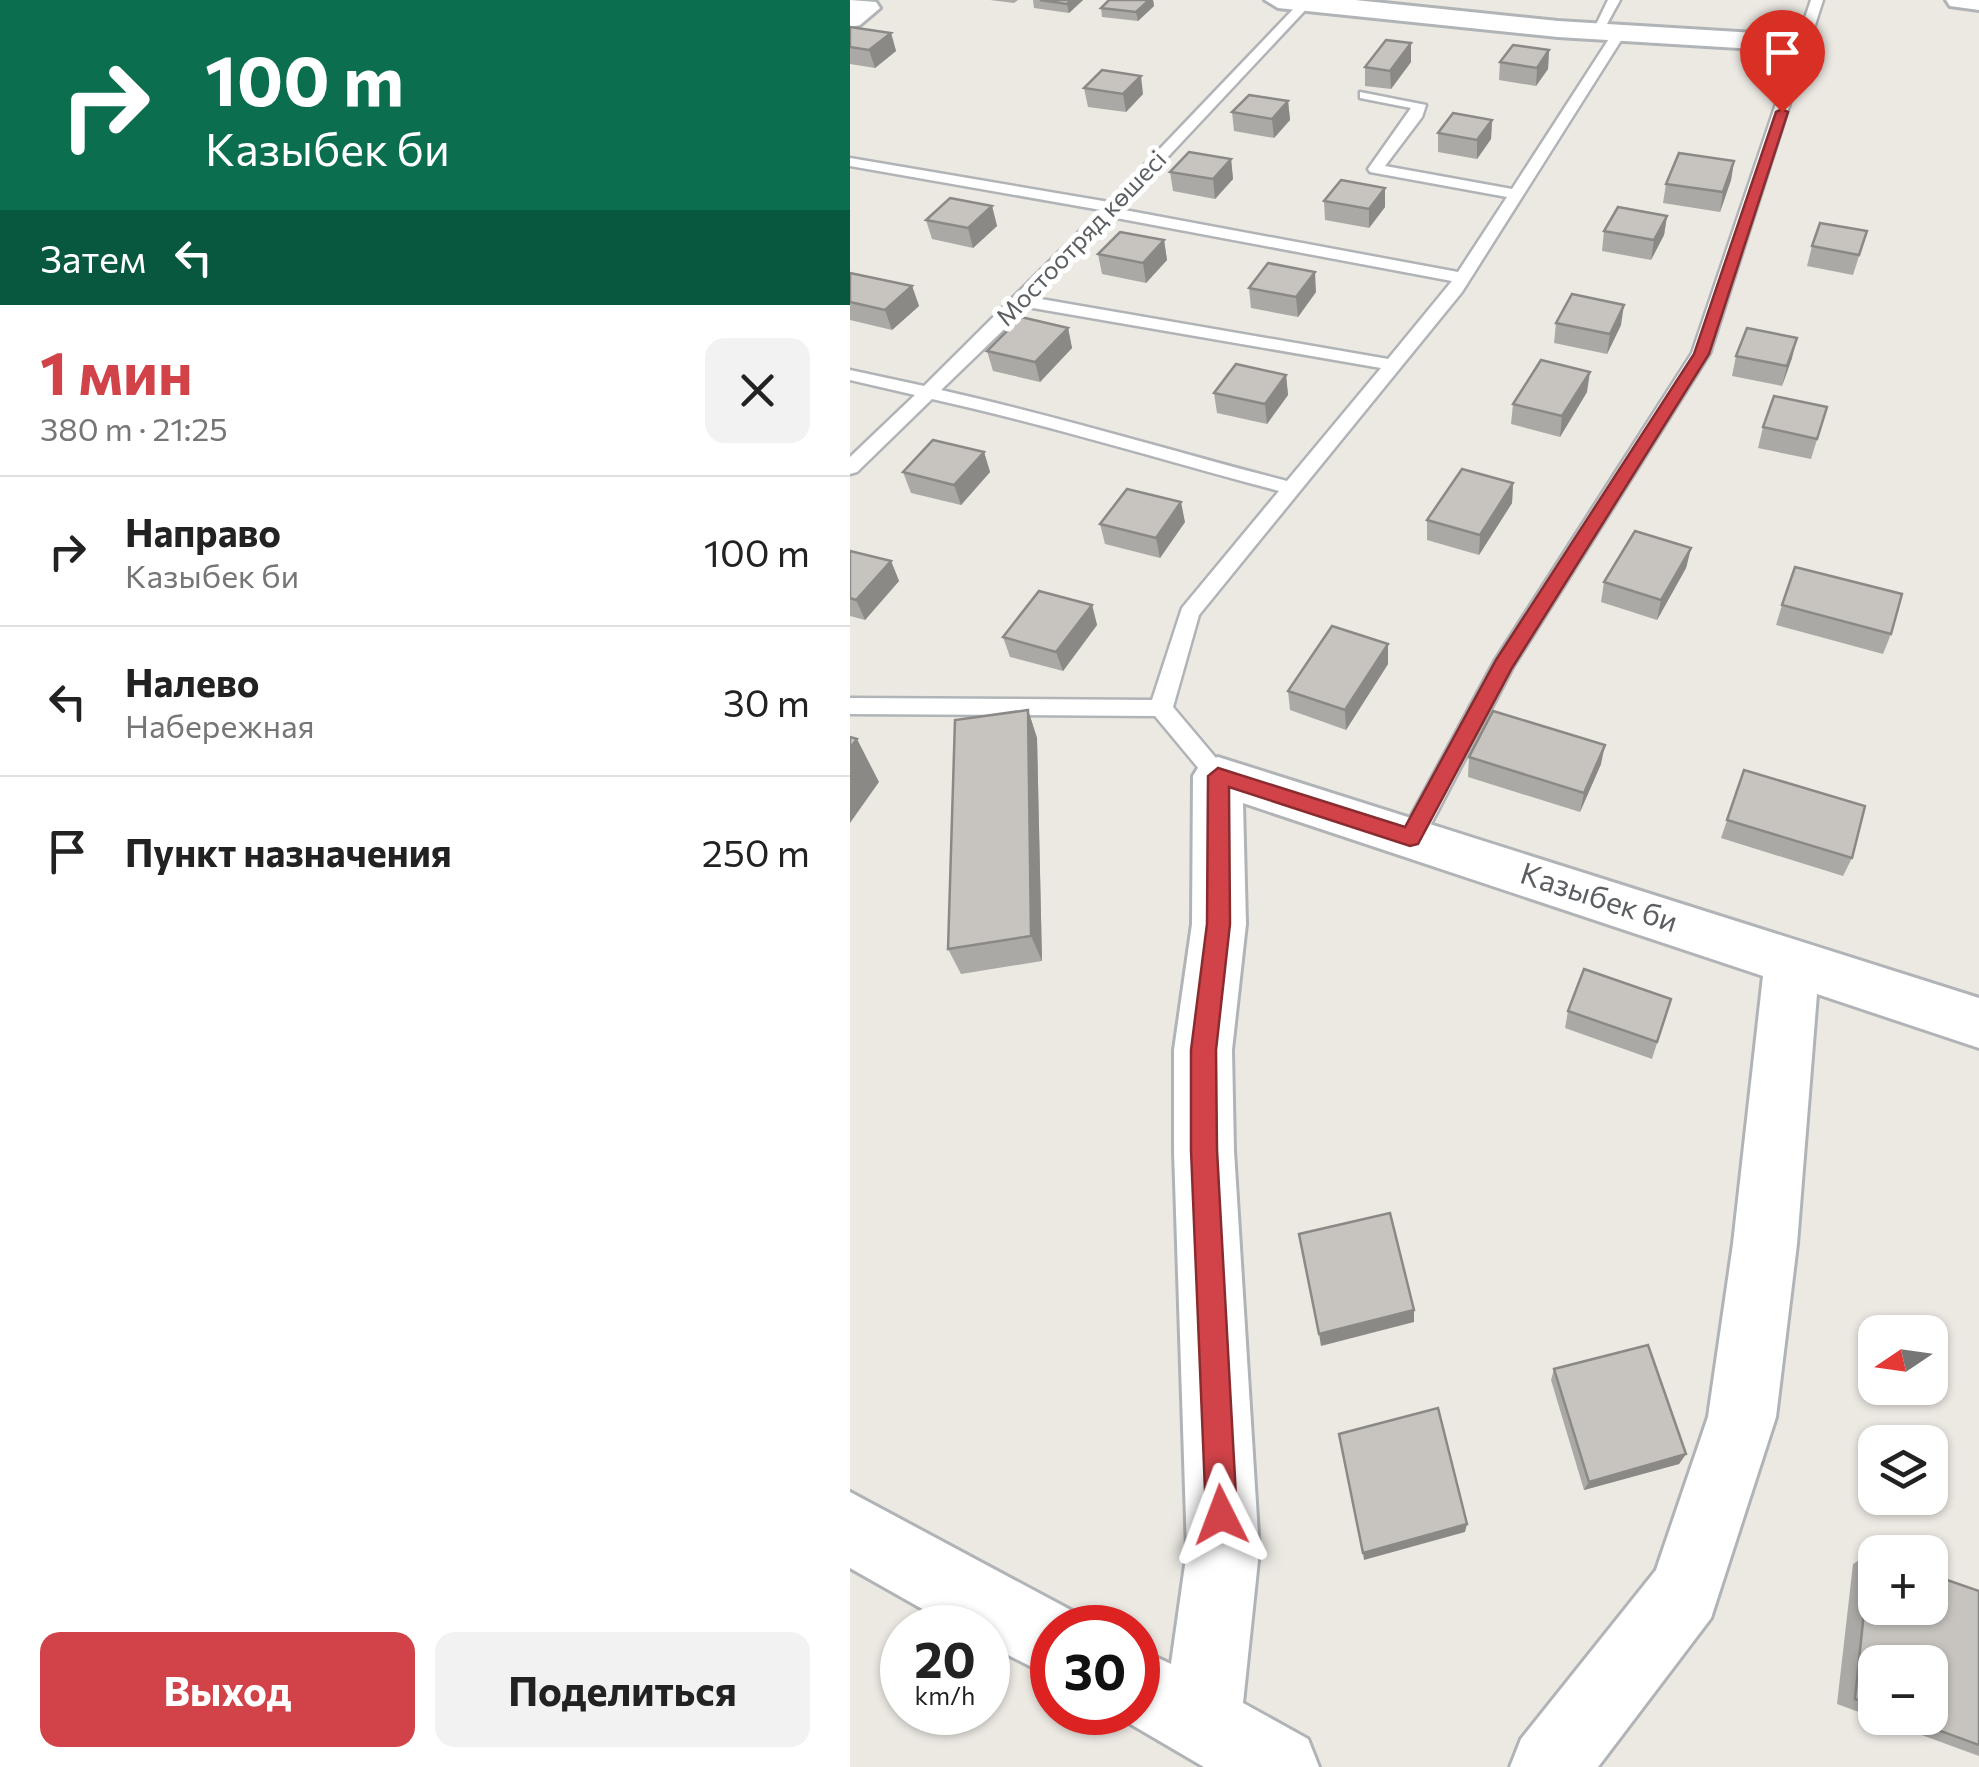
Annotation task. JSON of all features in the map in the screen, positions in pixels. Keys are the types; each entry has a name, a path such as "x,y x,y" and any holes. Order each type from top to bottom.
{"street":[{"path":"1278,0 1805,44"},
{"path":"1959,0 1979,2"},
{"path":"850,5 867,8 850,19"},
{"path":"1202,1723 1223,1552 1203,1067 1219,924 1218,776"},
{"name":"Казыбек би","path":"1218,776 1979,1023"},
{"path":"1549,1767 1685,1592 1742,1418 1765,1244 1792,960"},
{"path":"850,1528 1030,1628"},
{"path":"1160,1699 1280,1767"}],"lane":[{"path":"1161,708 1190,613 1463,278 1517,194 1609,30 1614,0"},
{"path":"1410,838 1503,665 1702,354 1805,44 1816,0"},
{"name":"Мостоотряд көшесі","path":"850,468 1023,301 1306,4"},
{"path":"1364,95 1419,104 1415,118 1376,169 1517,194"},
{"path":"850,162 1463,278"},
{"path":"1023,301 1394,365"},
{"path":"850,376 1055,421 1110,441 1294,489"},
{"path":"850,706 1161,708 1218,776"}],"building":[{"path":"1109,0 1149,0 1136,12 1101,8"},
{"path":"850,27 891,33 869,50 850,47"},
{"path":"1386,40 1411,43 1390,71 1365,67"},
{"path":"1513,45 1549,50 1537,68 1500,62"},
{"path":"1102,70 1141,76 1123,94 1084,88"},
{"path":"1249,95 1288,101 1272,119 1232,112"},
{"path":"1453,113 1492,120 1477,140 1438,133"},
{"path":"1189,152 1231,159 1213,179 1170,172"},
{"path":"1679,153 1734,161 1723,192 1666,184"},
{"path":"1341,180 1385,188 1369,209 1324,201"},
{"path":"950,198 992,206 968,228 926,220"},
{"path":"1618,207 1667,216 1654,240 1604,231"},
{"path":"1820,223 1867,231 1859,255 1812,246"},
{"path":"1120,232 1164,240 1143,263 1098,254"},
{"path":"1268,263 1315,272 1296,297 1249,288"},
{"path":"850,273 912,286 885,310 850,302"},
{"path":"1572,294 1624,305 1610,334 1556,323"},
{"path":"1021,317 1068,328 1035,362 987,351"},
{"path":"1747,328 1797,338 1787,366 1736,356"},
{"path":"1541,360 1590,372 1562,416 1513,404"},
{"path":"1236,364 1286,375 1265,404 1214,393"},
{"path":"1774,396 1827,407 1817,439 1763,427"},
{"path":"933,440 984,452 954,485 903,472"},
{"path":"1462,469 1513,483 1480,535 1427,520"},
{"path":"1127,489 1181,502 1156,538 1100,524"},
{"path":"1635,531 1691,548 1661,600 1604,582"},
{"path":"850,551 891,561 856,600 850,598"},
{"path":"1795,567 1902,594 1891,634 1782,605"},
{"path":"1039,591 1092,605 1056,652 1003,637"},
{"path":"1332,626 1388,644 1345,710 1288,691"},
{"path":"1028,710 1031,936 948,949 955,720"},
{"path":"1493,711 1605,745 1584,793 1469,757"},
{"path":"1744,770 1865,806 1852,858 1727,820"},
{"path":"1584,969 1671,999 1657,1042 1568,1011"},
{"path":"1390,1213 1414,1310 1319,1334 1299,1234"},
{"path":"1648,1345 1686,1454 1589,1482 1554,1369"},
{"path":"1438,1408 1467,1524 1363,1553 1339,1434"},
{"path":"1948,1580 1979,1591 1979,1745 1948,1734 1948,1645 1861,1645 1863,1625 1948,1625"}],"route":[{"path":"1221,1515 1203,1050 1219,924 1218,776 1410,838 1503,665 1702,354 1782,112"}]}
